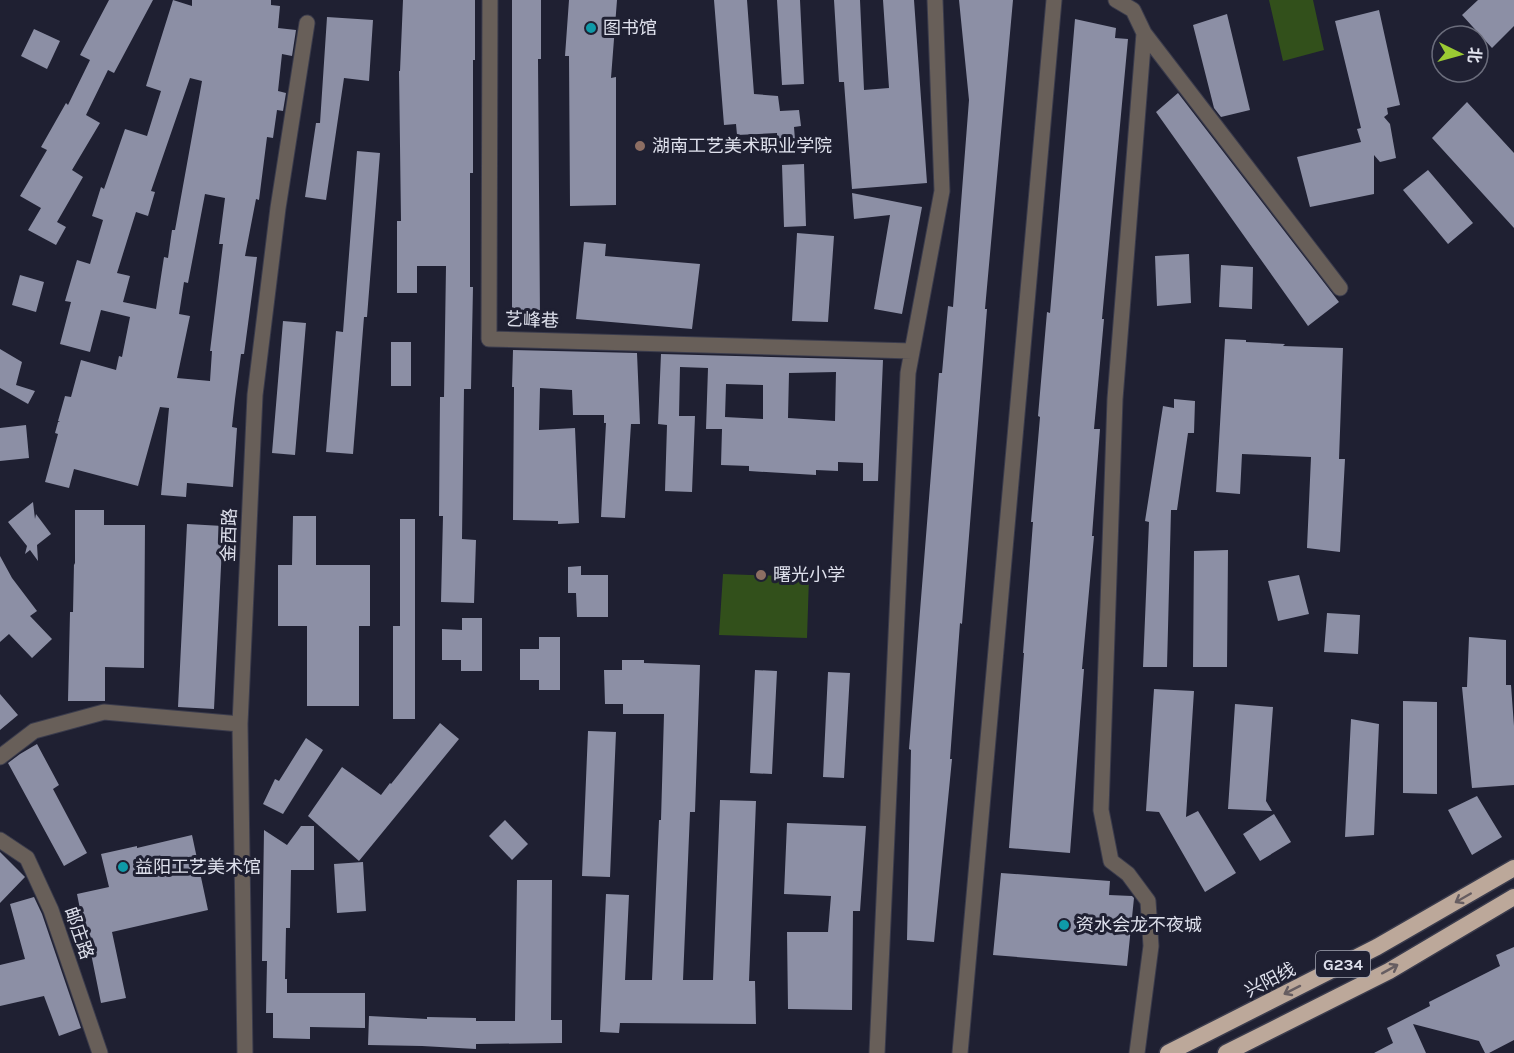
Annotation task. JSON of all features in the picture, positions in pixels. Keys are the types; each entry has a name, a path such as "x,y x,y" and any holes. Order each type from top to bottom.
{"highway":[{"name":"兴阳线","path":"1168,1053 1377,947 1514,868"},
{"name":"G234","path":"1226,1053 1389,971 1514,897"}],"street":[{"name":"艺峰巷","path":"490,0 489,339 912,351"},
{"path":"877,1053 908,373 942,191 936,0"},
{"path":"960,1053 1054,0"},
{"path":"1116,0 1133,10 1144,33 1340,288"},
{"name":"金西路","path":"245,1053 240,724 255,394 278,208 307,23"},
{"path":"1137,1053 1151,946 1148,901 1128,874 1111,861 1101,810 1115,399 1144,33"},
{"path":"0,757 34,731 104,712 240,724"},
{"name":"邮庄路","path":"0,840 27,858 32,868 51,910 100,1053"}],"green space":[{"path":"1269,0 1313,0 1324,50 1283,61"},
{"path":"723,574 809,577 807,638 719,635"}],"building":[{"path":"109,0 153,0 114,73 108,70 86,115 100,123 72,170 83,177 57,222 66,227 56,245 28,230 41,208 20,196 47,150 41,147 66,103 68,105 90,60 80,55"},
{"path":"173,0 192,6 192,0 271,0 271,5 280,6 278,28 296,30 292,56 282,54 278,91 286,93 283,111 277,110 273,138 267,137 259,200 256,199 245,256 257,257 232,427 237,428 233,487 187,483 186,497 161,495 169,408 160,407 138,486 74,469 69,488 45,482 65,396 71,397 81,360 116,370 119,356 122,357 130,317 101,310 90,352 60,344 71,302 65,301 77,260 90,264 103,220 92,216 101,187 104,189 125,129 147,136 161,91 146,86","holes":["190,78 202,81 175,230 172,230 168,258 164,257 156,309 123,302 130,276 117,273 136,212 148,216 155,192 151,191","205,194 225,198 219,244 223,244 210,351 212,351 210,381 177,378 190,316 179,314 184,282 188,283"]},
{"path":"403,0 475,0 473,173 470,173 470,287 473,287 471,389 464,389 462,539 476,540 474,603 441,602 443,516 439,516 440,397 444,397 446,266 417,266 417,293 397,293 397,221 401,221 399,71"},
{"path":"512,0 541,0 541,59 538,59 540,318 512,318"},
{"path":"569,0 617,0 611,78 616,77 616,205 570,206 569,56 565,56"},
{"path":"714,0 747,0 754,94 778,96 780,111 799,110 801,126 794,127 795,140 777,142 777,133 737,135 736,124 724,125"},
{"path":"777,0 800,0 804,84 782,85"},
{"path":"834,0 860,0 864,90 889,88 883,0 914,0 927,183 852,189 844,82 839,82"},
{"path":"959,0 1013,0 985,309 987,309 950,759 952,759 934,942 907,940 911,750 909,749 939,373 942,373 948,306 953,307 969,100"},
{"path":"1478,0 1514,0 1514,26 1492,48 1490,46 1490,24 1470,24 1462,15"},
{"path":"1379,10 1400,105 1387,108 1388,114 1384,117 1390,124 1396,158 1380,162 1374,155 1374,194 1310,207 1297,157 1361,142 1357,129 1361,128 1335,21"},
{"path":"1227,14 1250,110 1221,117 1214,108 1193,25"},
{"path":"327,17 373,20 369,81 344,78 326,200 305,197 316,123 320,123"},
{"path":"1075,19 1116,28 1115,38 1128,39 1094,429 1100,429 1092,536 1094,536 1082,669 1084,669 1070,853 1009,848 1033,522 1031,522 1040,417 1038,416 1047,312 1050,313"},
{"path":"34,29 60,41 47,69 21,56"},
{"path":"1178,93 1339,302 1308,326 1156,112"},
{"path":"1467,102 1514,153 1514,228 1432,138"},
{"path":"357,151 380,153 353,454 326,452 336,331 343,332"},
{"path":"804,164 806,226 784,227 782,165"},
{"path":"1428,170 1473,223 1448,244 1403,190"},
{"path":"852,193 922,207 902,314 874,309 890,215 854,219"},
{"path":"797,233 834,236 828,322 792,321"},
{"path":"584,242 606,244 605,256 700,264 692,329 576,319"},
{"path":"1189,254 1191,303 1157,306 1155,256"},
{"path":"1221,265 1253,267 1252,309 1219,307"},
{"path":"20,275 44,282 36,312 12,305"},
{"path":"283,321 306,323 295,455 272,453"},
{"path":"1225,339 1285,344 1283,346 1343,348 1339,459 1345,459 1340,552 1307,548 1311,457 1242,454 1240,494 1216,492"},
{"path":"391,342 411,342 411,386 391,386"},
{"path":"0,349 22,362 16,385 35,391 28,404 0,388"},
{"path":"513,350 637,353 640,424 631,424 625,518 601,517 606,423 604,423 604,415 573,415 572,390 540,388 539,430 575,428 579,523 558,524 558,521 513,520"},
{"path":"661,354 883,360 878,481 863,481 863,463 838,462 838,471 816,470 816,475 749,471 749,466 721,465 722,429 706,429 708,368 680,367 679,416 695,416 692,492 665,491 667,425 658,424","holes":["836,372 835,421 788,418 789,373","726,384 763,385 763,419 725,417"]},
{"path":"1174,399 1195,401 1194,433 1188,433 1177,510 1171,510 1167,667 1143,667 1149,522 1145,521 1163,406 1174,408"},
{"path":"26,425 29,458 0,461 0,428"},
{"path":"33,502 35,519 36,514 51,534 37,545 38,561 30,550 25,554 27,546 8,522"},
{"path":"75,510 104,510 104,525 145,525 144,668 105,667 105,701 68,701 70,612 73,612 74,563 75,565"},
{"path":"293,516 316,516 316,565 370,565 370,626 359,626 359,706 307,706 307,626 278,626 278,565 292,565"},
{"path":"400,519 415,519 415,719 393,719 393,626 400,626"},
{"path":"187,524 223,526 214,709 178,707"},
{"path":"1228,550 1227,667 1193,667 1194,551"},
{"path":"0,556 12,578 37,611 30,616 52,639 32,658 9,634 0,642"},
{"path":"581,566 581,575 608,575 608,617 577,617 576,593 568,593 568,567"},
{"path":"1299,575 1309,614 1278,621 1268,581"},
{"path":"1327,613 1360,615 1358,654 1324,652"},
{"path":"462,618 482,618 482,671 461,671 461,660 442,660 442,629 462,630"},
{"path":"539,637 560,637 560,690 539,690 539,680 520,680 520,649 539,649"},
{"path":"1469,637 1506,640 1506,685 1511,685 1514,726 1514,785 1472,788 1462,687 1467,687"},
{"path":"622,660 700,665 695,812 690,812 683,980 713,980 720,800 756,801 749,981 755,981 756,1024 620,1023 619,1033 600,1032 606,894 629,895 625,980 652,980 664,714 623,714 623,704 605,704 604,670 622,670"},
{"path":"755,670 777,671 772,774 750,773"},
{"path":"828,672 850,673 844,778 823,777"},
{"path":"1154,689 1194,691 1186,817 1198,811 1236,873 1205,892 1159,812 1146,811"},
{"path":"0,694 18,715 0,730"},
{"path":"1403,701 1437,702 1437,794 1403,793"},
{"path":"1235,704 1273,707 1266,801 1272,811 1228,809"},
{"path":"1351,719 1379,724 1374,835 1345,837"},
{"path":"440,723 459,739 359,861 308,816 342,767 381,795"},
{"path":"588,731 616,732 610,877 582,876"},
{"path":"306,738 323,750 283,814 263,804 275,779 279,781"},
{"path":"37,744 59,785 53,789 87,853 64,866 8,763"},
{"path":"1477,796 1502,837 1472,855 1448,810"},
{"path":"1274,814 1291,842 1260,861 1243,834"},
{"path":"505,820 528,844 512,860 489,836"},
{"path":"787,823 866,826 860,911 853,911 852,1010 788,1009 787,932 828,932 831,896 784,894"},
{"path":"301,826 314,826 314,870 291,870 290,928 286,928 287,993 365,993 365,1028 310,1027 310,1039 273,1038 273,1013 266,1013 267,961 262,961 264,830 287,845"},
{"path":"192,835 208,910 112,932 126,998 101,1003 77,894 109,887 101,854"},
{"path":"0,852 25,877 0,903"},
{"path":"363,862 366,911 337,913 334,864"},
{"name":"资水会龙不夜城","path":"1001,873 1110,881 1109,895 1132,896 1134,898 1127,966 993,955"},
{"path":"517,880 552,880 551,1020 562,1020 562,1043 476,1044 476,1049 368,1045 369,1016 515,1021"},
{"path":"34,897 81,1028 59,1036 44,996 0,1006 0,965 25,959 10,904"},
{"path":"1514,947 1514,1040 1485,1053 1479,1041 1413,1024 1426,1053 1374,1053 1393,1043 1387,1028 1430,1006 1429,1002 1500,966 1496,955"}],"place":[{"name":"图书馆","path":"591,28"},
{"name":"湖南工艺美术职业学院","path":"640,146"},
{"name":"曙光小学","path":"761,575"},
{"name":"益阳工艺美术馆","path":"123,867"},
{"name":"资水会龙不夜城","path":"1064,925"}]}
